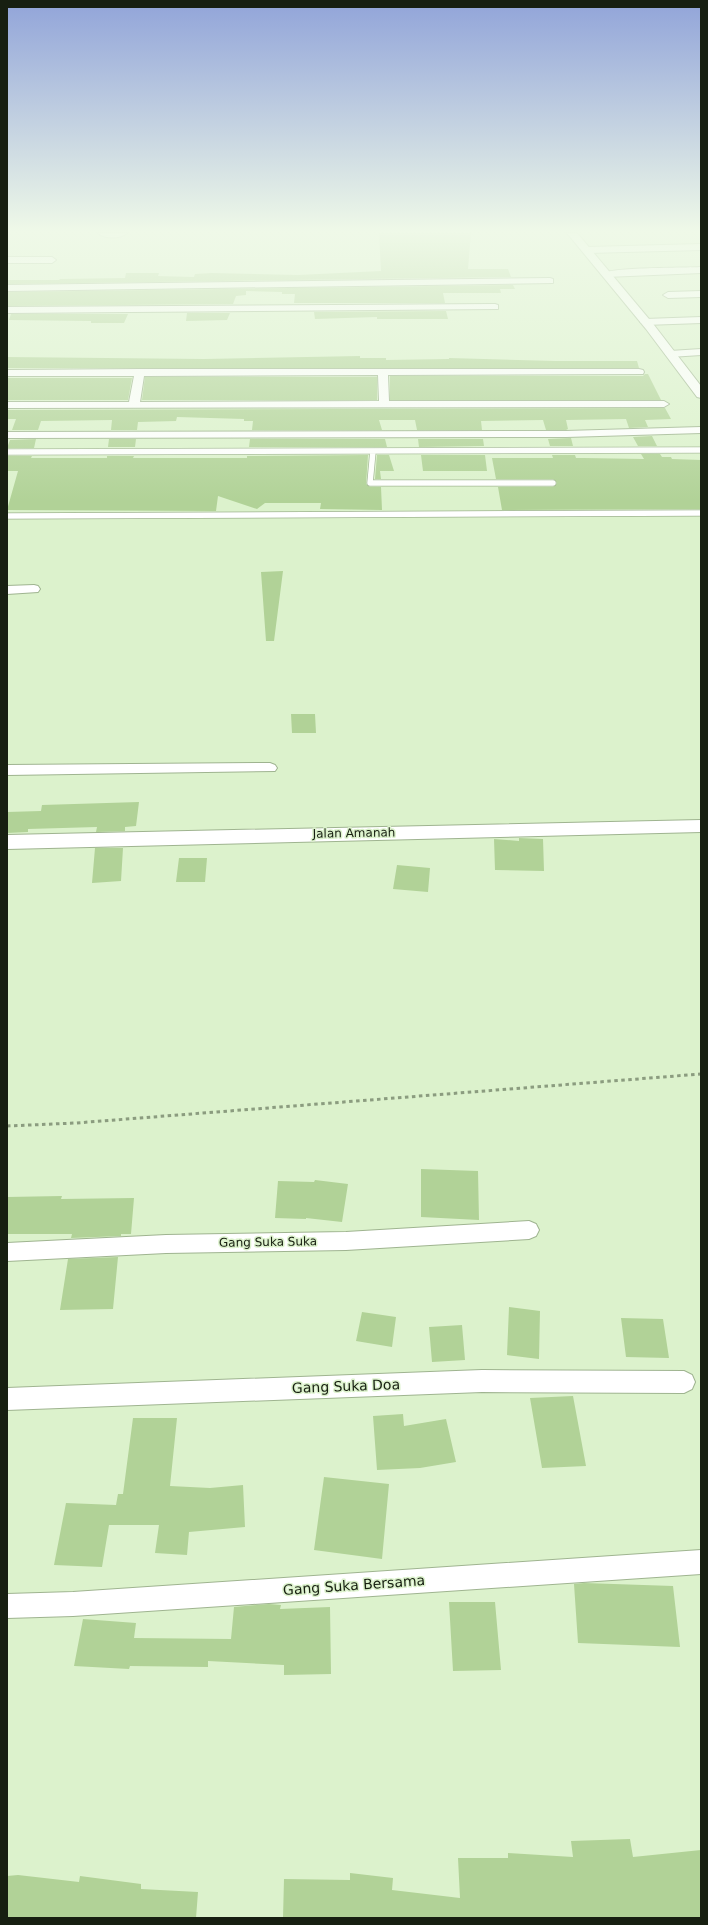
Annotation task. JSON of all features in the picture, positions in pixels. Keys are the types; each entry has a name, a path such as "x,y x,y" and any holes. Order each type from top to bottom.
{"street":[{"path":"646,323 670,354 696,381 701,394"},
{"path":"670,354 701,352"},
{"path":"134,405 140,372"},
{"path":"383,372 384,404"},
{"path":"7,373 639,372"},
{"path":"7,405 664,404"},
{"path":"7,434 535,434 701,430"},
{"path":"7,590 34,589"},
{"path":"7,770 270,768"},
{"name":"Jalan Amanah","path":"7,842 701,826"},
{"name":"Gang Suka Suka","path":"7,1252 166,1244 346,1240 529,1230"},
{"name":"Gang Suka Doa","path":"7,1399 482,1381 684,1382"},
{"name":"Gang Suka Bersama","path":"7,1606 73,1604 701,1562"}],"lane":[{"path":"7,452 701,450"},
{"path":"373,451 370,483 553,483"},
{"path":"7,516 701,512"}],"path":[{"path":"7,1126 92,1122 701,1074"}],"building":[{"path":"360,356 360,358 386,358 386,360 449,358 556,361 637,361 639,368 7,368 7,357 204,359"},
{"path":"648,374 661,400 390,400 390,376 643,376"},
{"path":"145,377 377,377 377,400 142,400"},
{"path":"7,378 132,378 128,400 7,400"},
{"path":"665,408 671,419 645,420 648,427 629,428 626,419 566,420 568,429 566,430 546,430 543,420 481,421 482,430 417,430 415,420 379,420 382,430 252,430 253,421 244,421 244,419 177,417 176,421 138,422 137,430 111,430 112,420 41,421 38,430 12,430 16,419 7,419 7,410"},
{"path":"652,436 657,446 638,446 633,437"},
{"path":"571,438 573,446 550,446 548,439"},
{"path":"36,439 34,448 7,448 10,440"},
{"path":"109,439 136,439 135,447 108,447"},
{"path":"250,439 385,439 387,447 249,447"},
{"path":"418,439 483,439 484,446 419,447"},
{"path":"641,454 660,454 662,457 671,457 672,459 701,460 701,509 502,510 498,487 553,487 557,483 553,479 496,479 492,458 553,458 552,455 575,455 576,458 644,459"},
{"path":"368,455 366,484 370,487 381,487 382,510 320,509 321,503 265,503 257,509 218,496 216,511 7,510 18,471 7,471 7,456 32,456 31,458 107,458 107,456 134,456 133,458 247,458 247,456"},
{"path":"377,455 389,455 394,471 380,471 381,479 375,479"},
{"path":"421,455 485,455 487,471 423,471"},
{"path":"283,571 274,641 266,641 261,572"},
{"path":"291,714 315,714 316,733 292,733"},
{"path":"139,802 136,826 125,827 125,831 96,832 97,827 28,829 28,832 7,833 7,812 41,811 42,805"},
{"path":"519,838 543,839 544,871 495,870 494,839 519,841"},
{"path":"95,848 123,848 121,881 92,883"},
{"path":"179,858 207,858 205,882 176,882"},
{"path":"397,865 430,868 428,892 393,889"},
{"path":"421,1169 478,1171 479,1220 421,1217"},
{"path":"315,1180 348,1184 342,1222 306,1218 275,1218 278,1181 314,1182"},
{"path":"62,1196 61,1199 134,1198 131,1234 121,1234 121,1236 71,1238 72,1234 7,1234 7,1197"},
{"path":"118,1257 113,1309 60,1310 68,1259"},
{"path":"509,1307 540,1311 539,1359 507,1355"},
{"path":"362,1312 396,1317 392,1347 356,1341"},
{"path":"621,1318 663,1319 669,1358 626,1357"},
{"path":"462,1325 465,1360 432,1362 429,1327"},
{"path":"573,1396 586,1466 542,1468 530,1398"},
{"path":"403,1414 404,1426 446,1419 456,1462 420,1468 377,1470 373,1416"},
{"path":"133,1418 177,1418 170,1486 210,1488 243,1485 245,1527 189,1532 187,1555 155,1553 159,1525 109,1525 102,1567 54,1565 66,1503 116,1505 118,1494 123,1494"},
{"path":"324,1477 389,1484 382,1559 314,1550"},
{"path":"584,1583 673,1586 680,1647 578,1643 574,1584"},
{"path":"449,1602 495,1602 501,1670 453,1671"},
{"path":"269,1604 281,1605 280,1609 330,1607 331,1674 284,1675 284,1665 208,1661 208,1667 130,1666 129,1669 74,1666 83,1619 136,1623 134,1638 231,1639 234,1607"},
{"path":"630,1839 633,1857 701,1850 701,1918 283,1918 284,1879 350,1880 350,1873 393,1878 392,1890 460,1898 458,1858 508,1858 508,1853 573,1857 571,1841"},
{"path":"18,1875 79,1882 80,1876 141,1884 141,1889 198,1892 196,1918 7,1918 7,1876"}]}
